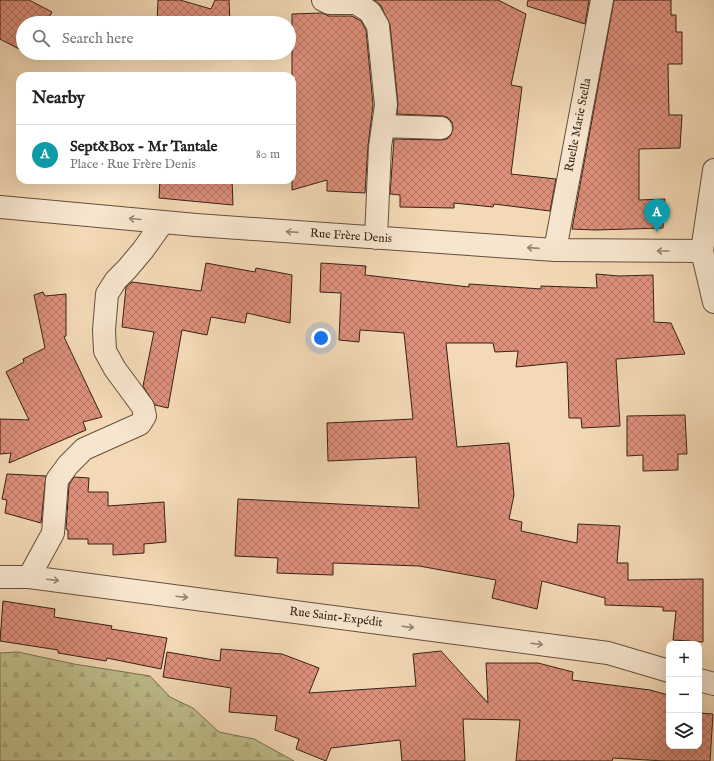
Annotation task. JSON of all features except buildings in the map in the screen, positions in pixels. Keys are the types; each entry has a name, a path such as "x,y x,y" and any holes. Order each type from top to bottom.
{"street":[{"path":"323,0 329,3 356,3 370,12 378,26 386,105 380,147 376,238"},
{"name":"Ruelle Marie Stella","path":"554,250 602,0"},
{"path":"383,126 441,128"},
{"path":"714,170 702,251 714,302"},
{"name":"Rue Frère Denis","path":"0,207 163,222 554,250 702,251"},
{"path":"29,577 53,533 57,480 68,465 84,449 140,424 145,416 143,407 115,368 105,351 104,330 107,294 116,280 143,250 163,222"},
{"name":"Rue Saint-Expédit","path":"0,577 29,577 608,653 666,670"},
{"path":"702,681 714,684"}],"green space":[{"path":"18,652 74,664 150,676 170,697 193,708 219,732 254,739 294,761 0,761 0,653"}],"place":[{"name":"Sept&Box - Mr Tantale","path":"657,232"}]}
